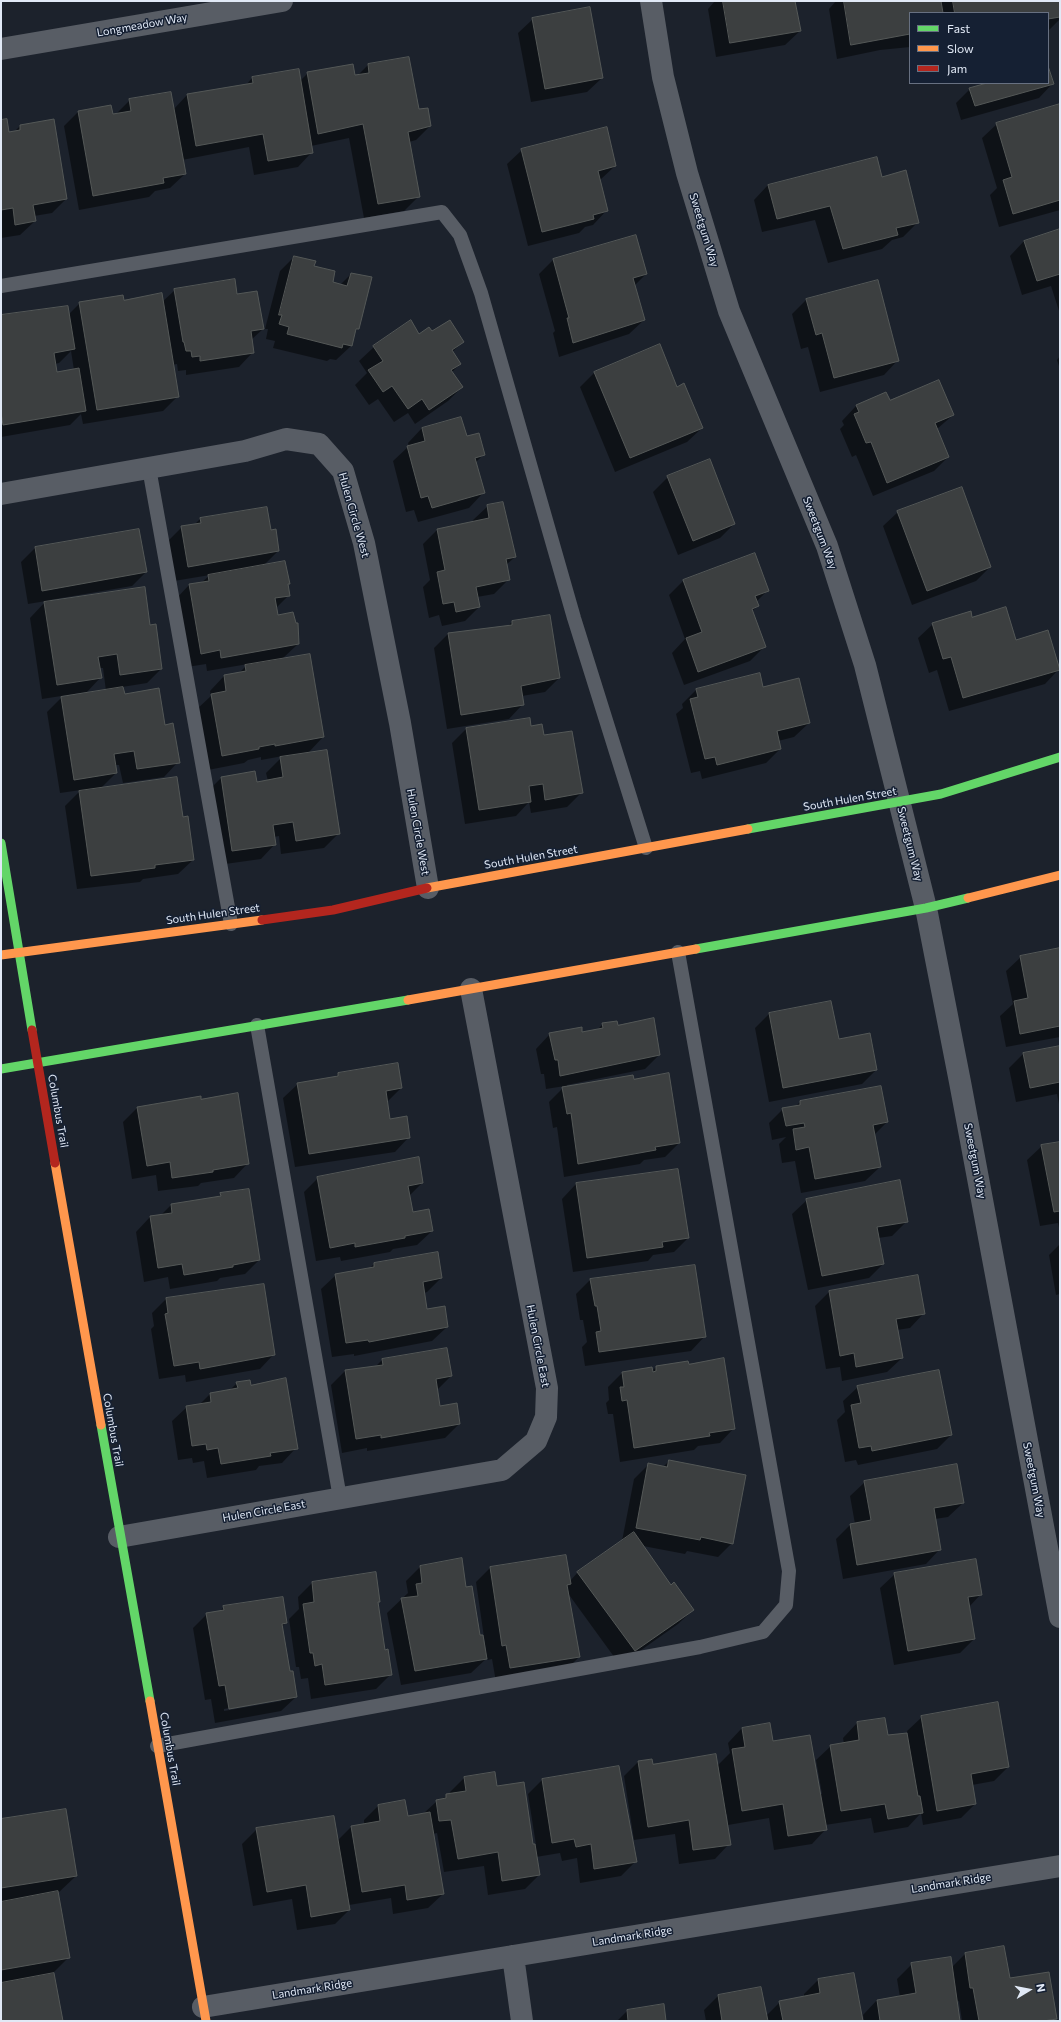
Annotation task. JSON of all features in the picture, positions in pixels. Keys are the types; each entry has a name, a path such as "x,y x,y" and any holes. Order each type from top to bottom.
{"main road":[{"name":"South Hulen Street","path":"1,955 333,910 428,888 941,794 1060,757"},
{"name":"Columbus Trail","path":"1,843 37,1063 119,1537 205,2014"},
{"path":"1,1069 471,989 926,908 1060,875"}],"street":[{"name":"Longmeadow Way","path":"1,49 282,1"},
{"name":"Sweetgum Way","path":"651,1 663,77 686,173 727,304 827,546 865,665 926,908 1060,1617"},
{"name":"Hulen Circle West","path":"1,494 245,451 286,439 319,444 343,471 365,551 400,723 428,888"},
{"name":"Hulen Circle East","path":"119,1537 502,1470 536,1441 546,1416 547,1388 471,989"},
{"name":"Landmark Ridge","path":"205,2014 513,1956 1060,1866"},
{"path":"513,1956 522,2021"}],"lane":[{"path":"1,286 442,212 460,235 481,293 574,618 646,848"},
{"path":"149,468 231,924"},
{"path":"157,1746 700,1647 763,1632 786,1605 789,1571 678,952"},
{"path":"257,1025 340,1498"}],"building":[{"path":"723,1 795,1 801,31 730,43"},
{"path":"844,1 941,1 943,12 909,12 909,34 851,45"},
{"path":"953,1 1060,1 1060,17 1049,19 1049,12 955,12"},
{"path":"590,7 603,78 545,89 532,18"},
{"path":"409,57 419,109 428,108 431,126 408,132 420,197 378,204 363,124 318,134 307,72 353,64 355,75 369,73 368,64"},
{"path":"299,69 313,153 268,161 263,134 196,146 187,94 253,83 252,77"},
{"path":"1049,69 1054,84 975,106 969,88 983,84 1049,84"},
{"path":"171,92 186,174 163,178 164,183 93,196 78,111 111,105 113,114 131,111 129,99"},
{"path":"1060,104 1060,200 1013,214 1003,180 1012,177 996,123"},
{"path":"7,119 9,132 20,130 20,125 54,119 67,199 33,205 36,221 15,225 13,208 1,210 1,120"},
{"path":"607,127 616,166 598,171 608,211 593,215 594,219 542,232 521,149"},
{"path":"877,157 882,177 906,170 919,223 896,228 898,235 843,249 830,206 777,219 768,185"},
{"path":"1060,229 1060,274 1037,281 1024,241"},
{"path":"636,235 647,274 633,278 645,320 573,343 567,318 569,318 553,259"},
{"path":"294,256 316,261 314,266 335,271 333,282 347,286 351,273 372,277 359,329 356,329 352,346 343,344 342,348 287,334 289,327 279,324 282,315 279,315"},
{"path":"235,279 237,294 257,291 264,329 251,331 254,353 200,361 200,356 192,357 191,351 186,351 183,342 174,289"},
{"path":"878,280 899,361 834,378 822,333 816,335 806,299"},
{"path":"162,293 179,397 97,410 79,302 123,295 124,300"},
{"path":"68,306 75,349 54,353 57,372 79,368 86,411 3,425 1,413 1,315"},
{"path":"411,320 419,334 429,327 432,331 450,320 464,342 452,350 461,364 451,370 463,387 429,410 422,399 408,409 392,386 383,392 368,370 383,361 373,346"},
{"path":"660,344 677,387 684,383 703,428 630,458 594,372"},
{"path":"939,380 954,415 935,423 949,457 887,483 871,442 866,443 854,414 859,412 856,405 886,392 890,400"},
{"path":"461,417 467,436 479,433 485,455 475,458 485,493 432,508 428,496 421,498 407,446 425,441 422,428"},
{"path":"710,459 735,524 693,541 667,476"},
{"path":"962,487 991,567 927,591 897,511"},
{"path":"503,502 516,557 506,559 510,580 476,587 480,607 456,612 454,602 443,604 437,572 445,570 437,529 489,518 487,505"},
{"path":"267,507 271,530 276,529 279,551 188,567 181,526 201,523 200,518"},
{"path":"139,529 147,572 42,591 35,547"},
{"path":"755,553 769,591 755,596 759,606 752,609 766,647 698,672 686,638 702,632 683,580"},
{"path":"285,561 290,584 288,584 290,596 275,598 278,615 293,612 296,623 298,623 299,644 221,658 220,650 201,654 189,584 209,581 208,575"},
{"path":"145,587 150,625 156,624 162,669 120,675 117,654 98,657 102,678 57,685 44,602"},
{"path":"1006,607 1016,640 1048,630 1060,670 963,698 951,657 943,659 932,623 971,611 972,617"},
{"path":"550,615 560,678 521,686 524,705 461,715 448,633 512,625 512,621"},
{"path":"310,654 324,737 275,746 275,744 259,747 259,749 222,756 211,694 226,691 224,675 246,671 245,665"},
{"path":"760,673 763,687 799,678 810,723 777,731 781,749 717,765 715,757 705,759 690,699 698,697 696,689"},
{"path":"123,687 125,694 159,688 165,725 173,723 180,763 137,769 134,751 114,754 117,773 74,780 61,697"},
{"path":"530,718 531,726 542,724 544,735 572,731 583,793 545,800 543,784 529,786 531,802 479,810 466,728"},
{"path":"327,750 340,834 296,841 293,822 273,825 276,845 232,851 221,777 255,771 257,782 283,777 280,757"},
{"path":"177,777 183,817 188,816 194,860 155,865 155,868 91,876 79,791"},
{"path":"1060,948 1060,1026 1020,1034 1014,1001 1028,998 1020,956"},
{"path":"831,1001 839,1039 870,1033 877,1070 783,1088 769,1013"},
{"path":"654,1018 660,1055 560,1076 558,1060 555,1060 549,1033 582,1027 582,1032 603,1028 602,1023 617,1021 618,1025"},
{"path":"1060,1046 1060,1082 1030,1088 1023,1053"},
{"path":"398,1063 402,1088 386,1091 390,1119 407,1116 410,1138 309,1154 297,1083 338,1076 338,1073"},
{"path":"669,1073 680,1143 655,1147 656,1150 578,1164 571,1113 567,1114 562,1087 633,1075 634,1079"},
{"path":"881,1086 888,1122 873,1125 881,1167 815,1179 809,1147 796,1150 793,1129 805,1127 804,1123 786,1126 782,1108 800,1105 800,1101"},
{"path":"238,1093 249,1164 213,1170 213,1172 172,1178 170,1162 147,1166 137,1107 201,1096 201,1099"},
{"path":"1060,1142 1060,1211 1054,1212 1041,1145"},
{"path":"419,1157 423,1183 408,1186 413,1212 429,1209 433,1231 405,1236 405,1238 355,1247 355,1243 330,1248 317,1177"},
{"path":"678,1169 689,1238 662,1242 663,1247 587,1258 576,1183"},
{"path":"900,1180 908,1222 877,1227 884,1264 822,1276 806,1199"},
{"path":"249,1189 260,1260 233,1265 233,1267 184,1275 182,1264 158,1268 150,1216 172,1213 171,1204 221,1196 220,1193"},
{"path":"438,1252 442,1278 423,1282 427,1309 445,1306 448,1327 369,1342 368,1340 346,1343 335,1274 374,1267 374,1263"},
{"path":"695,1265 706,1337 599,1352 596,1332 601,1331 597,1306 595,1306 590,1279"},
{"path":"918,1275 925,1314 896,1319 903,1358 856,1367 854,1353 840,1356 829,1291"},
{"path":"264,1284 275,1355 200,1369 199,1362 174,1366 165,1314 168,1313 166,1298"},
{"path":"447,1348 452,1376 436,1379 440,1406 457,1403 460,1424 381,1438 381,1435 356,1439 345,1370 383,1365 382,1359"},
{"path":"724,1358 735,1429 709,1433 710,1436 634,1448 627,1400 622,1401 620,1387 624,1387 622,1372 652,1367 653,1372 656,1371 656,1366 688,1361 689,1364"},
{"path":"939,1370 952,1435 872,1451 871,1446 859,1448 851,1405 861,1403 857,1386"},
{"path":"286,1378 298,1449 270,1453 271,1456 221,1464 218,1448 207,1450 206,1444 192,1446 186,1406 211,1402 210,1393 238,1388 236,1382 250,1380 251,1385"},
{"path":"669,1460 746,1475 733,1544 701,1537 700,1540 636,1528 648,1463 667,1467"},
{"path":"957,1464 964,1503 934,1508 941,1550 857,1565 850,1524 871,1520 864,1481"},
{"path":"634,1532 671,1585 674,1582 694,1610 635,1651 577,1572"},
{"path":"566,1555 571,1584 567,1585 580,1657 510,1668 506,1645 502,1646 490,1567"},
{"path":"462,1558 466,1587 472,1586 480,1635 483,1635 487,1659 415,1671 401,1598 418,1596 416,1584 422,1583 420,1566"},
{"path":"976,1559 982,1595 968,1597 975,1639 908,1651 894,1573"},
{"path":"376,1572 380,1602 378,1602 385,1650 388,1649 392,1675 325,1685 322,1664 315,1666 313,1653 310,1653 303,1604 314,1602 312,1582"},
{"path":"283,1597 287,1623 282,1624 290,1671 293,1671 297,1697 229,1709 225,1685 219,1686 206,1613 224,1610 223,1606"},
{"path":"998,1702 1009,1767 971,1774 976,1804 937,1811 921,1716"},
{"path":"885,1718 888,1735 907,1733 918,1796 920,1796 923,1813 888,1819 885,1804 841,1811 830,1745 859,1740 857,1722"},
{"path":"770,1723 773,1741 810,1735 827,1830 788,1836 783,1804 742,1811 732,1749 745,1747 742,1728"},
{"path":"716,1754 731,1845 693,1850 689,1820 648,1827 638,1761 652,1759 653,1764"},
{"path":"619,1766 637,1862 594,1869 591,1844 576,1847 574,1839 552,1843 542,1779"},
{"path":"495,1772 497,1786 524,1782 533,1844 535,1844 540,1875 502,1881 498,1852 458,1859 451,1820 439,1821 436,1800 446,1798 446,1794 466,1791 464,1777"},
{"path":"405,1800 408,1816 430,1812 444,1894 407,1900 405,1885 362,1892 351,1826 380,1821 378,1805"},
{"path":"66,1809 77,1876 1,1888 1,1819"},
{"path":"334,1816 350,1910 311,1917 306,1885 267,1892 256,1828"},
{"path":"58,1891 70,1958 1,1970 1,1902"},
{"path":"1004,1946 1010,1978 1049,1972 1057,2019 1043,2021 979,2021 973,1988 970,1988 965,1953"},
{"path":"951,1957 960,2021 880,2021 877,2000 916,1993 911,1963"},
{"path":"54,1973 63,2021 1,2021 1,1983"},
{"path":"854,1973 863,2021 783,2021 779,2001 820,1993 818,1979"},
{"path":"761,1987 768,2021 722,2021 718,1995"},
{"path":"664,2004 666,2021 628,2021 627,2010"}],"traffic: fast":[{"path":"748,829 941,794 1060,757"},
{"path":"1,843 32,1030"},
{"path":"696,949 926,908 968,898"},
{"path":"1,1069 408,1000"},
{"path":"101,1425 150,1701"}],"traffic: slow":[{"path":"427,888 748,829"},
{"path":"968,898 1060,875"},
{"path":"1,955 262,920"},
{"path":"408,1000 696,949"},
{"path":"55,1163 101,1425"},
{"path":"150,1701 206,2021"}],"traffic: jam":[{"path":"262,920 333,910 427,888"},
{"path":"32,1030 55,1163"}]}
